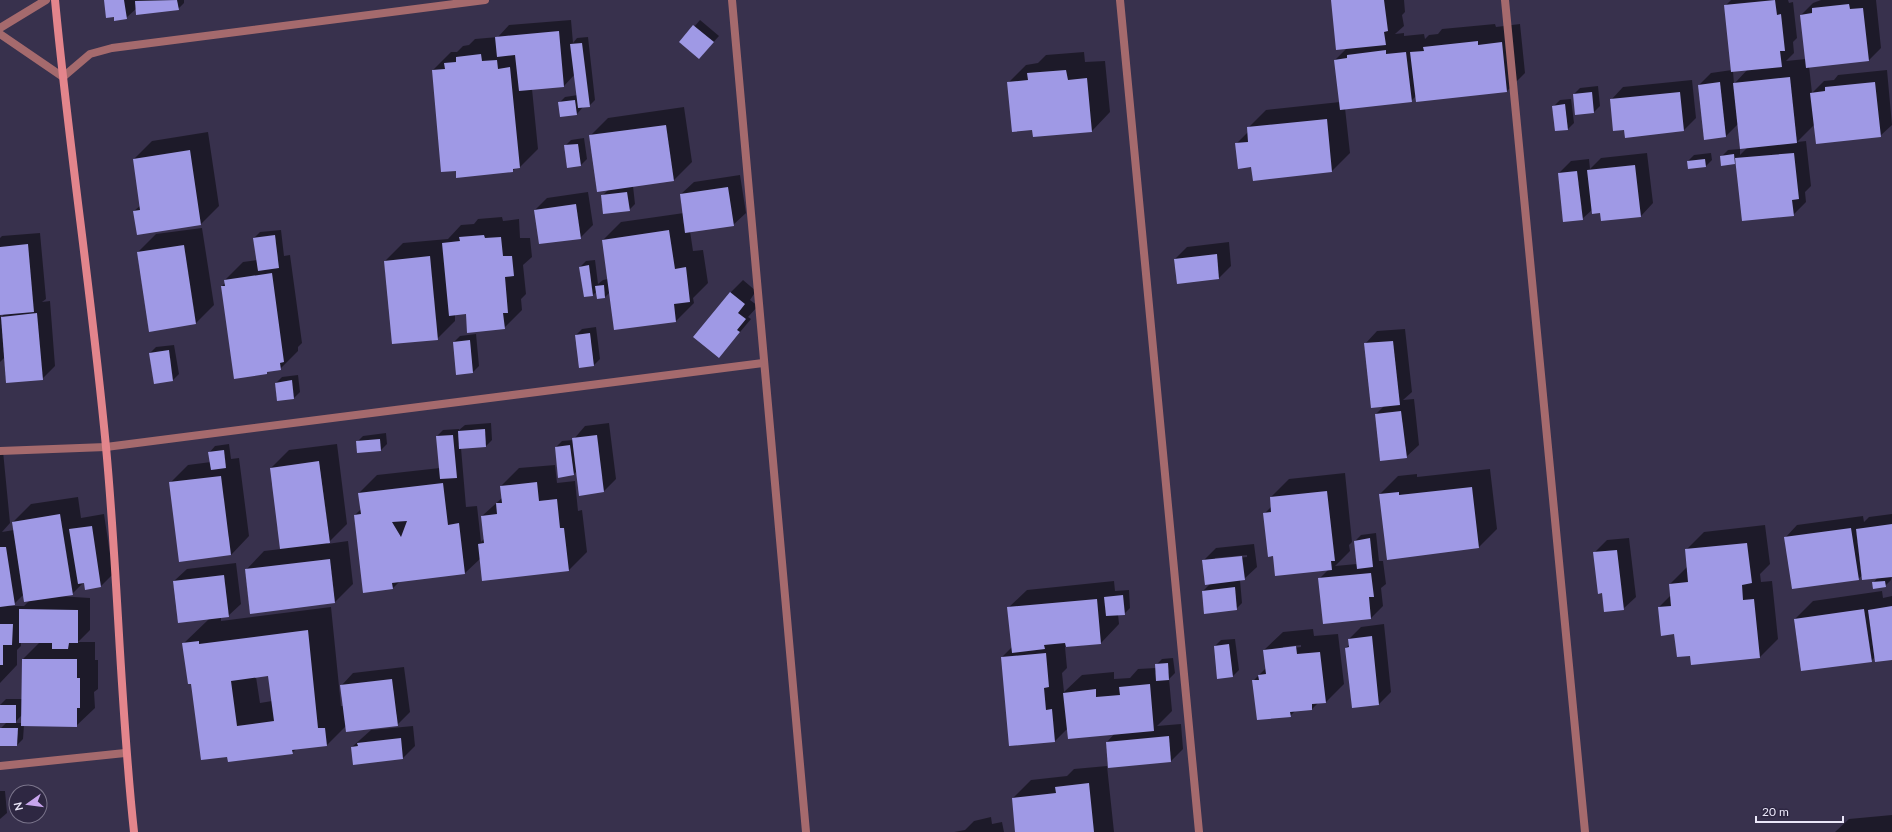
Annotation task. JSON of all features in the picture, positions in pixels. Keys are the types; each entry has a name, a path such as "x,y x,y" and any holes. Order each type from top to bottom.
{"street":[{"path":"0,28 46,0"},
{"path":"55,0 62,77 106,447 125,753 134,832"},
{"path":"62,77 90,54 112,48 485,0"},
{"path":"732,0 763,363 806,832"},
{"path":"1120,0 1199,832"},
{"path":"1505,0 1585,832"},
{"path":"0,34 62,77"},
{"path":"0,451 106,447 763,363"},
{"path":"0,766 125,753"}],"building":[{"path":"104,0 124,0 127,19 114,21 114,17 106,18"},
{"path":"177,0 179,10 136,15 135,1"},
{"path":"1331,0 1384,0 1388,31 1384,32 1386,45 1336,50"},
{"path":"1775,0 1777,15 1781,14 1785,51 1780,51 1782,67 1731,72 1724,5"},
{"path":"1849,4 1850,9 1863,8 1869,61 1806,68 1800,15 1812,13 1812,8"},
{"path":"693,25 714,42 699,59 679,42"},
{"path":"559,31 564,87 519,91 515,55 497,57 495,37"},
{"path":"1478,41 1478,45 1502,42 1507,92 1416,102 1410,52 1424,51 1423,47"},
{"path":"582,43 590,107 578,108 570,44"},
{"path":"1386,50 1386,54 1406,52 1412,102 1340,110 1334,60 1347,58 1347,55"},
{"path":"481,54 482,61 497,60 498,69 510,67 520,168 513,169 513,172 456,178 456,171 441,172 432,70 445,69 444,63 456,62 456,57"},
{"path":"1066,70 1068,80 1087,78 1092,132 1033,137 1032,130 1012,132 1007,82 1028,80 1027,73"},
{"path":"1790,77 1797,143 1740,149 1733,83"},
{"path":"1720,82 1726,137 1704,140 1698,85"},
{"path":"1875,82 1881,137 1816,144 1810,93 1825,91 1825,87"},
{"path":"1592,92 1594,113 1575,115 1573,94"},
{"path":"1680,92 1684,131 1625,138 1624,130 1613,131 1610,99"},
{"path":"575,100 577,115 560,117 558,102"},
{"path":"1565,104 1568,130 1555,131 1552,106"},
{"path":"1327,119 1332,172 1253,181 1251,167 1238,169 1235,143 1248,142 1247,127"},
{"path":"666,125 674,181 597,192 589,135"},
{"path":"578,144 581,166 567,168 564,145"},
{"path":"190,150 201,225 137,235 133,211 140,210 133,159"},
{"path":"1794,153 1799,199 1792,200 1794,216 1742,221 1735,158"},
{"path":"1734,154 1735,164 1721,166 1720,156"},
{"path":"1705,159 1706,167 1688,169 1687,161"},
{"path":"1635,165 1641,217 1601,221 1600,213 1592,214 1587,170"},
{"path":"1577,171 1583,220 1563,222 1558,173"},
{"path":"728,187 734,226 685,233 680,194"},
{"path":"627,192 630,211 603,214 601,195"},
{"path":"576,204 581,239 539,244 534,210"},
{"path":"669,230 675,269 686,267 690,302 674,304 676,322 614,330 602,240"},
{"path":"275,235 279,268 258,271 253,238"},
{"path":"484,235 485,238 501,237 503,256 512,256 514,276 505,277 508,313 503,313 505,329 467,333 466,314 449,316 442,243 460,241 459,237"},
{"path":"28,244 34,312 0,315 0,247"},
{"path":"184,245 196,324 149,332 137,252"},
{"path":"1217,254 1219,279 1177,284 1174,259"},
{"path":"430,256 438,340 392,344 384,261"},
{"path":"589,265 593,296 584,297 579,267"},
{"path":"272,273 284,362 280,363 281,370 267,372 267,374 234,379 221,286 225,286 224,280"},
{"path":"604,285 605,298 597,299 595,286"},
{"path":"730,292 745,304 738,313 746,319 737,330 740,332 719,358 693,337"},
{"path":"37,313 43,380 6,383 1,317"},
{"path":"590,333 594,366 579,368 575,335"},
{"path":"470,340 473,373 456,375 453,342"},
{"path":"1393,341 1400,405 1371,408 1364,343"},
{"path":"169,350 173,381 154,384 149,353"},
{"path":"292,380 294,399 277,401 275,383"},
{"path":"1401,411 1407,458 1380,461 1375,414"},
{"path":"485,429 486,447 459,449 458,431"},
{"path":"453,435 457,478 440,479 436,436"},
{"path":"597,435 604,492 579,496 572,438"},
{"path":"380,439 381,451 357,453 356,441"},
{"path":"570,445 574,475 558,478 555,447"},
{"path":"224,450 226,468 211,470 208,452"},
{"path":"319,461 330,543 280,549 270,468"},
{"path":"221,476 231,555 179,562 169,482"},
{"path":"537,482 539,501 557,499 560,528 564,528 569,571 482,581 478,544 484,543 481,516 497,514 496,503 502,503 500,486"},
{"path":"443,483 448,525 459,523 465,574 392,583 393,589 363,593 354,515 361,514 358,493","holes":["407,521 401,537 392,522"]},
{"path":"1472,487 1479,548 1387,560 1379,494 1399,492 1399,495"},
{"path":"1327,491 1335,561 1331,561 1332,570 1275,576 1273,556 1268,557 1263,513 1271,512 1270,497"},
{"path":"60,514 73,595 24,602 12,522"},
{"path":"1892,524 1892,577 1862,580 1856,529"},
{"path":"92,526 101,587 85,590 84,583 78,584 69,529"},
{"path":"1851,528 1859,580 1792,589 1784,537"},
{"path":"1370,538 1373,567 1357,569 1354,541"},
{"path":"1747,543 1752,583 1742,585 1743,600 1754,599 1760,658 1691,665 1690,656 1677,657 1674,634 1661,636 1658,607 1671,606 1669,584 1688,582 1685,549"},
{"path":"0,547 6,547 15,605 0,607"},
{"path":"1617,550 1624,610 1604,612 1602,593 1598,594 1593,552"},
{"path":"1242,556 1245,580 1205,585 1202,560"},
{"path":"330,559 335,603 250,614 245,569"},
{"path":"1371,573 1374,597 1369,597 1371,619 1323,624 1318,578"},
{"path":"224,575 229,617 178,623 173,581"},
{"path":"1885,581 1886,587 1873,589 1872,582"},
{"path":"1235,587 1237,610 1204,614 1202,591"},
{"path":"1123,595 1125,615 1106,616 1104,597"},
{"path":"1097,599 1101,644 1066,647 1065,643 1044,645 1045,649 1012,653 1007,607"},
{"path":"1892,606 1892,660 1875,662 1868,610"},
{"path":"19,609 78,610 78,643 69,643 68,649 52,649 52,643 19,643"},
{"path":"1864,609 1872,662 1801,671 1794,619"},
{"path":"0,624 13,624 12,645 3,645 3,665 0,665"},
{"path":"308,630 318,728 325,728 327,746 292,750 293,754 228,762 227,757 201,760 191,684 188,684 182,643 199,641 199,644","holes":["268,676 274,721 237,726 231,681"]},
{"path":"1372,636 1379,705 1352,708 1345,648 1349,647 1348,639"},
{"path":"1229,644 1233,677 1217,679 1214,646"},
{"path":"1296,646 1297,654 1320,652 1326,703 1312,704 1312,710 1290,712 1291,717 1257,720 1252,680 1259,680 1258,675 1266,674 1263,650"},
{"path":"1046,653 1049,687 1044,688 1046,710 1052,709 1055,742 1009,746 1001,657"},
{"path":"22,659 77,659 77,678 80,678 80,708 77,708 77,727 21,726"},
{"path":"1168,663 1169,680 1156,681 1155,664"},
{"path":"392,679 398,726 346,732 340,685"},
{"path":"1150,684 1154,731 1068,739 1063,693 1096,689 1096,697 1120,695 1119,687"},
{"path":"0,705 16,705 16,723 0,723"},
{"path":"0,728 18,728 17,746 0,746"},
{"path":"1169,736 1171,762 1108,768 1106,742"},
{"path":"401,738 403,759 353,765 351,747 358,746 357,743"},
{"path":"1089,783 1094,832 1015,832 1012,798 1056,793 1055,787"}]}
